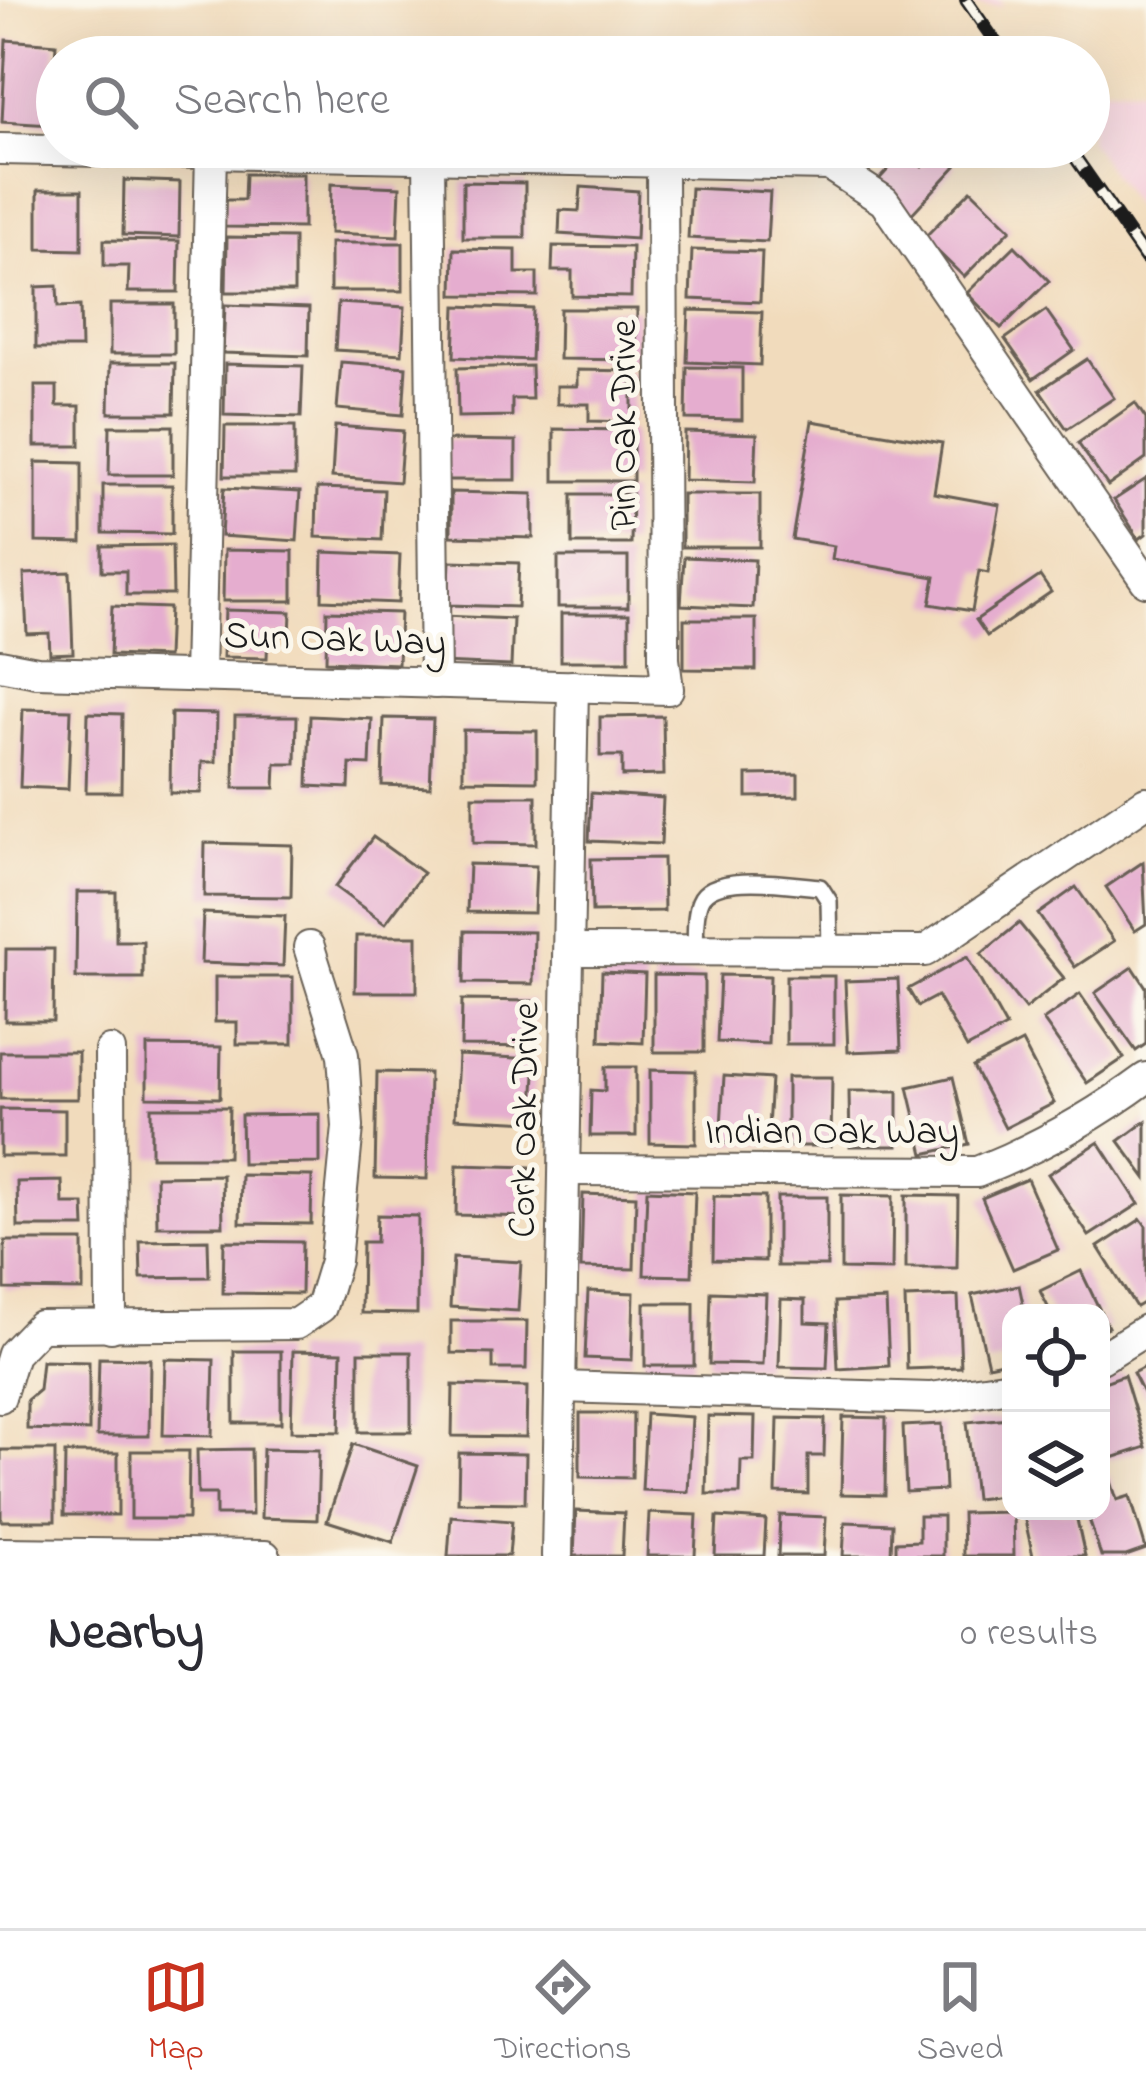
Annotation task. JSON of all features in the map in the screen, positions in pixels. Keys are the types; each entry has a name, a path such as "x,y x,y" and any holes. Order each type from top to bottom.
{"street":[{"path":"0,149 36,150"},
{"path":"199,676 211,168"},
{"path":"429,168 435,682"},
{"name":"Pin Oak Drive","path":"662,168 668,689"},
{"path":"834,168 884,201 1146,581"},
{"name":"Sun Oak Way","path":"0,665 37,672 668,689"},
{"name":"Cork Oak Drive","path":"557,1556 572,686"},
{"path":"569,950 925,951 1146,802"},
{"path":"0,1397 13,1354 40,1326 296,1324 321,1307 335,1261 348,1127 343,1055 309,947"},
{"path":"110,1051 111,1327"},
{"name":"Indian Oak Way","path":"565,1170 977,1172 1033,1150 1103,1110 1146,1078"},
{"path":"1110,1352 1146,1330"},
{"path":"560,1387 930,1398 1002,1388"},
{"path":"0,1553 265,1556"}],"lane":[{"path":"695,950 700,899 711,887 729,882 820,886 829,901 830,950"}],"shaded area":[{"path":"686,0 999,0 1003,6 851,3"},
{"path":"1110,86 1146,87 1146,223 1108,168"}],"building":[{"path":"6,40 36,42 36,124 2,122"},
{"path":"889,168 954,168 908,218 873,186"},
{"path":"245,174 303,174 303,228 224,227 224,200 244,200"},
{"path":"124,180 180,182 179,237 123,235"},
{"path":"463,182 525,183 525,238 463,238"},
{"path":"331,184 400,187 398,236 330,233"},
{"path":"581,187 638,191 636,239 559,234 560,210 579,211"},
{"path":"691,188 770,192 767,242 688,238"},
{"path":"38,190 82,190 82,250 38,249"},
{"path":"971,190 1011,229 964,277 924,238"},
{"path":"227,237 294,238 294,292 226,292"},
{"path":"104,240 179,241 178,292 128,292 129,266 104,266"},
{"path":"330,243 403,243 403,291 330,291"},
{"path":"553,246 632,247 631,297 572,296 572,271 552,271"},
{"path":"1015,246 1049,281 1001,328 967,293"},
{"path":"454,249 516,250 516,273 537,273 537,296 453,295"},
{"path":"692,250 762,252 760,302 690,299"},
{"path":"57,286 58,307 80,306 81,348 36,348 36,287"},
{"path":"338,303 405,307 402,354 335,350"},
{"path":"110,304 174,304 174,354 110,354"},
{"path":"225,305 309,308 308,356 223,353"},
{"path":"456,306 533,309 531,360 454,357"},
{"path":"560,309 637,309 636,360 559,359"},
{"path":"689,310 762,312 760,365 687,362"},
{"path":"1046,310 1074,350 1033,379 1005,339"},
{"path":"1087,359 1114,398 1067,429 1040,390"},
{"path":"341,362 406,367 403,415 337,409"},
{"path":"110,363 175,363 174,413 109,413"},
{"path":"225,364 303,366 301,417 224,415"},
{"path":"531,366 532,399 512,399 512,416 458,417 457,368"},
{"path":"687,367 742,368 742,420 686,419"},
{"path":"577,370 632,371 632,422 589,421 589,404 557,404 557,386 577,386"},
{"path":"35,386 57,386 57,406 80,406 80,446 35,446"},
{"path":"1135,403 1146,419 1146,459 1108,486 1078,443"},
{"path":"812,421 942,443 934,493 1000,505 988,573 979,571 972,611 930,604 935,577 832,559 834,546 792,539"},
{"path":"110,426 173,426 173,475 109,475"},
{"path":"225,426 295,426 295,476 224,476"},
{"path":"335,426 403,431 399,482 332,477"},
{"path":"554,429 633,430 633,481 554,481"},
{"path":"685,432 757,434 755,482 684,480"},
{"path":"446,440 516,441 516,480 445,480"},
{"path":"36,462 82,463 82,543 36,542"},
{"path":"1146,479 1146,534 1139,539 1114,500"},
{"path":"103,485 172,485 172,534 103,533"},
{"path":"224,488 300,492 297,541 221,536"},
{"path":"317,488 384,490 382,540 316,537"},
{"path":"451,492 533,494 533,538 451,536"},
{"path":"572,494 632,494 631,544 572,544"},
{"path":"682,494 760,494 760,547 682,547"},
{"path":"172,545 173,595 126,595 126,571 102,571 102,546"},
{"path":"224,550 293,551 293,601 223,601"},
{"path":"323,552 400,555 398,603 322,600"},
{"path":"558,557 628,557 628,607 558,607"},
{"path":"684,557 755,560 753,608 681,605"},
{"path":"450,561 519,563 517,607 448,605"},
{"path":"70,572 73,653 50,654 49,633 27,634 24,574"},
{"path":"1040,576 1051,592 987,636 976,620"},
{"path":"112,606 169,608 167,657 110,655"},
{"path":"225,610 291,612 290,636 268,635 267,658 223,657"},
{"path":"327,611 400,613 398,664 326,661"},
{"path":"561,614 629,614 629,661 561,661"},
{"path":"443,616 513,619 511,666 441,663"},
{"path":"684,619 756,619 756,670 684,669"},
{"path":"23,709 71,710 68,789 20,787"},
{"path":"88,713 122,714 121,792 86,792"},
{"path":"171,713 217,714 216,762 202,762 201,793 170,793"},
{"path":"235,716 297,716 296,764 276,764 275,788 234,788"},
{"path":"310,716 372,719 370,765 350,764 349,788 308,786"},
{"path":"663,716 664,775 622,776 622,756 600,756 600,717"},
{"path":"384,718 433,719 430,787 382,785"},
{"path":"463,730 537,731 537,781 463,780"},
{"path":"798,774 798,796 747,797 747,775"},
{"path":"591,793 663,798 661,844 589,841"},
{"path":"473,796 536,796 536,844 473,843"},
{"path":"373,837 423,873 385,924 335,887"},
{"path":"205,843 292,845 291,897 204,896"},
{"path":"663,858 664,911 592,912 591,859"},
{"path":"1143,862 1146,924 1135,931 1106,887"},
{"path":"469,864 536,866 534,913 467,912"},
{"path":"1076,887 1114,941 1075,967 1038,914"},
{"path":"77,892 116,892 116,941 143,941 143,978 76,978"},
{"path":"203,913 285,916 283,966 201,963"},
{"path":"1019,923 1064,978 1025,1009 981,954"},
{"path":"465,931 534,932 533,984 464,983"},
{"path":"356,936 417,936 417,992 355,992"},
{"path":"6,949 54,949 53,1021 5,1021"},
{"path":"967,957 1006,1027 967,1048 937,996 918,1006 908,989"},
{"path":"1133,967 1146,987 1146,1044 1136,1051 1095,993"},
{"path":"602,972 645,974 643,1043 600,1041"},
{"path":"654,975 704,976 704,1052 654,1052"},
{"path":"720,975 770,976 768,1044 717,1042"},
{"path":"786,976 834,976 834,1044 786,1044"},
{"path":"215,977 293,977 293,1044 237,1044 237,1022 215,1022"},
{"path":"898,979 901,1050 848,1052 845,981"},
{"path":"1080,994 1124,1058 1087,1083 1043,1020"},
{"path":"462,1000 533,1001 533,1047 461,1046"},
{"path":"1022,1042 1054,1103 1005,1128 973,1067"},
{"path":"147,1046 221,1047 220,1098 147,1097"},
{"path":"0,1052 78,1052 78,1099 0,1099"},
{"path":"458,1055 536,1059 532,1122 455,1118"},
{"path":"605,1067 636,1067 636,1136 590,1136 591,1090 605,1091"},
{"path":"650,1070 696,1071 696,1144 650,1143"},
{"path":"377,1072 429,1073 427,1179 375,1178"},
{"path":"724,1076 771,1079 767,1145 720,1143"},
{"path":"787,1077 832,1077 831,1146 787,1146"},
{"path":"953,1077 969,1144 924,1154 908,1087"},
{"path":"849,1091 898,1091 898,1146 850,1146"},
{"path":"151,1107 229,1107 228,1157 151,1157"},
{"path":"0,1109 65,1110 65,1156 0,1156"},
{"path":"320,1114 320,1163 242,1164 241,1115"},
{"path":"1146,1121 1146,1178 1119,1141"},
{"path":"1099,1142 1139,1204 1089,1236 1048,1174"},
{"path":"457,1165 530,1167 528,1217 456,1215"},
{"path":"222,1175 223,1226 157,1226 156,1176"},
{"path":"241,1175 312,1176 311,1224 240,1223"},
{"path":"1027,1179 1058,1250 1013,1269 982,1198"},
{"path":"62,1181 63,1204 84,1204 85,1227 18,1227 17,1182"},
{"path":"647,1190 695,1192 692,1276 644,1275"},
{"path":"583,1194 636,1196 634,1269 581,1268"},
{"path":"841,1195 893,1196 892,1270 841,1269"},
{"path":"906,1195 958,1196 957,1268 906,1268"},
{"path":"714,1196 765,1197 765,1261 713,1260"},
{"path":"777,1197 827,1197 827,1266 777,1266"},
{"path":"377,1215 418,1216 417,1314 361,1313 362,1242 376,1242"},
{"path":"1141,1219 1146,1226 1146,1301 1136,1307 1098,1247"},
{"path":"208,1240 209,1277 141,1278 140,1241"},
{"path":"5,1241 83,1241 83,1290 5,1289"},
{"path":"224,1241 302,1242 301,1294 223,1293"},
{"path":"453,1258 521,1262 518,1311 450,1307"},
{"path":"1081,1271 1097,1304 1046,1304 1040,1291"},
{"path":"1019,1285 1023,1304 1002,1304 1002,1362 988,1365 972,1295"},
{"path":"588,1291 634,1293 632,1360 585,1358"},
{"path":"711,1292 766,1294 763,1365 709,1364"},
{"path":"958,1296 961,1367 907,1369 905,1298"},
{"path":"781,1299 805,1300 805,1322 829,1323 827,1368 779,1367"},
{"path":"886,1300 889,1366 838,1369 835,1302"},
{"path":"645,1303 694,1303 694,1366 645,1366"},
{"path":"451,1321 527,1321 526,1369 493,1369 493,1354 451,1353"},
{"path":"234,1351 281,1351 281,1423 234,1423"},
{"path":"293,1351 342,1352 340,1432 291,1431"},
{"path":"359,1352 411,1352 411,1432 359,1432"},
{"path":"99,1358 150,1359 149,1436 97,1436"},
{"path":"165,1359 214,1360 212,1436 163,1435"},
{"path":"42,1361 89,1362 89,1431 27,1429 27,1400 39,1390"},
{"path":"1146,1366 1146,1399 1133,1373"},
{"path":"1124,1375 1146,1447 1110,1459 1110,1412 1110,1380"},
{"path":"453,1385 527,1387 526,1437 452,1436"},
{"path":"580,1413 633,1413 632,1478 580,1477"},
{"path":"646,1414 692,1417 688,1492 642,1490"},
{"path":"708,1416 755,1417 754,1461 741,1461 740,1494 706,1494"},
{"path":"843,1417 886,1418 885,1495 841,1494"},
{"path":"778,1418 825,1419 824,1456 808,1456 808,1494 776,1493"},
{"path":"1002,1419 1002,1496 975,1499 967,1422"},
{"path":"942,1424 945,1490 906,1492 903,1426"},
{"path":"353,1444 418,1466 393,1542 327,1521"},
{"path":"251,1449 252,1515 216,1515 216,1494 198,1494 197,1450"},
{"path":"263,1449 319,1450 317,1520 261,1518"},
{"path":"1,1450 55,1450 55,1521 1,1521"},
{"path":"131,1451 189,1451 188,1519 131,1519"},
{"path":"65,1453 118,1453 118,1515 64,1515"},
{"path":"459,1453 526,1454 525,1503 458,1502"},
{"path":"1110,1478 1117,1500 1130,1496 1146,1549 1126,1556 1101,1556 1089,1520 1110,1520"},
{"path":"576,1511 624,1513 622,1556 574,1556"},
{"path":"1002,1512 1002,1520 1013,1520 1014,1556 963,1556 962,1513"},
{"path":"649,1513 697,1515 695,1556 647,1556"},
{"path":"780,1515 826,1517 824,1556 778,1556"},
{"path":"451,1516 512,1521 509,1556 448,1556"},
{"path":"919,1516 943,1516 943,1556 896,1556 896,1542 919,1541"},
{"path":"717,1517 766,1520 764,1556 715,1556"},
{"path":"1025,1520 1077,1520 1085,1556 1033,1556"},
{"path":"845,1522 892,1524 891,1556 843,1556"}],"railway":[{"path":"966,0 991,36"},
{"path":"1083,168 1146,259"}]}
